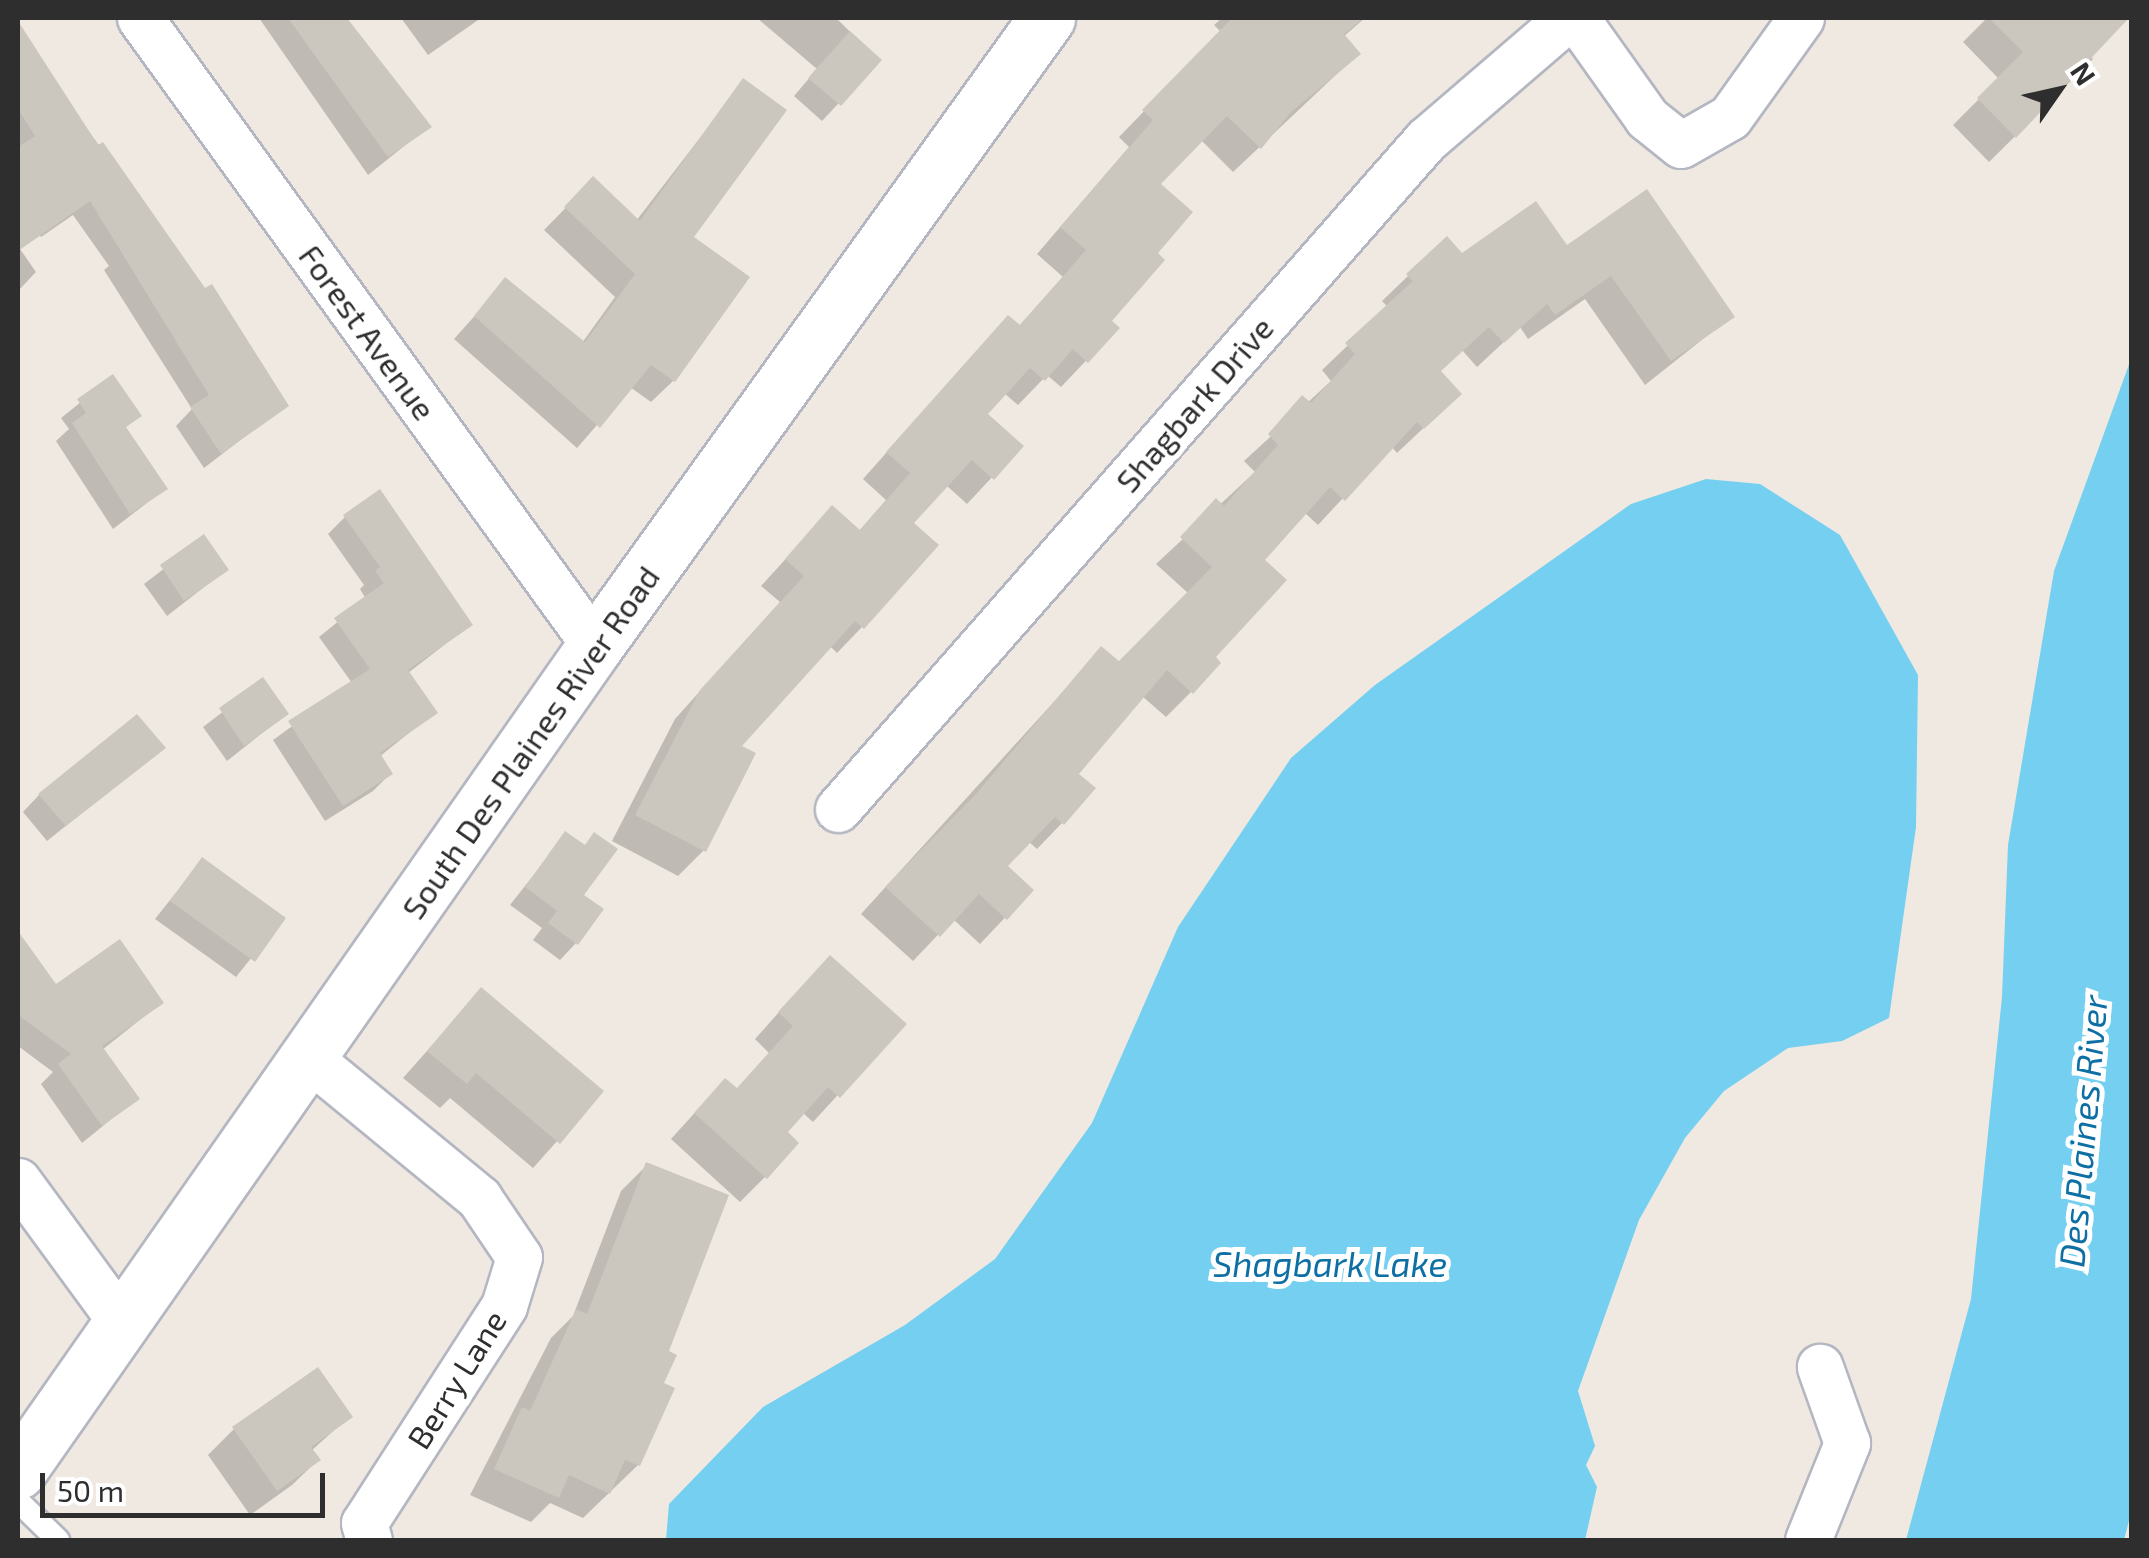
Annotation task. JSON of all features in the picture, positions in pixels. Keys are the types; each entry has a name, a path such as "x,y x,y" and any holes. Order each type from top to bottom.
{"main road":[{"name":"South Des Plaines River Road","path":"18,1471 124,1326 595,646 1047,18"}],"street":[{"name":"Forest Avenue","path":"140,18 595,646"},
{"name":"Shagbark Drive","path":"838,809 1426,140 1568,18"},
{"path":"1576,18 1647,118 1681,145 1730,118 1801,18"},
{"name":"Berry Lane","path":"310,1059 479,1198 519,1257 504,1306 364,1523 369,1540"},
{"path":"18,1181 124,1326"},
{"path":"1808,1540 1847,1443 1820,1367"}],"lane":[{"path":"18,1501 58,1540"}],"water":[{"name":"Des Plaines River","path":"2131,359 2131,1513 2124,1540 1906,1540 1971,1299 2002,997 2008,845 2054,571"},
{"name":"Shagbark Lake","path":"1706,479 1760,484 1840,535 1918,675 1916,827 1889,1018 1842,1041 1788,1048 1724,1091 1685,1138 1639,1220 1578,1391 1595,1446 1586,1465 1597,1487 1585,1540 666,1540 669,1504 763,1407 905,1325 995,1259 1092,1123 1178,927 1291,758 1375,685 1631,504"}],"building":[{"path":"288,18 347,18 432,127 388,157"},
{"path":"1232,18 1364,18 1344,34 1361,54 1291,112 1261,149 1227,116 1161,184 1193,212 1158,253 1165,260 1112,321 1120,328 1088,363 1073,349 1045,381 1030,368 988,414 1024,446 994,480 972,460 914,523 939,545 864,629 855,621 742,746 756,753 706,852 635,815 700,690 804,576 785,559 832,505 860,530 910,473 886,452 1008,315 1020,325 1086,250 1060,227 1153,120 1142,110"},
{"path":"1989,18 2129,18 2016,138 1977,98 2023,52"},
{"path":"18,21 98,145 103,142 205,288 212,284 289,406 221,454 190,407 209,395 90,201 18,251 18,147 35,136 18,109"},
{"path":"850,31 882,60 841,106 808,78"},
{"path":"743,78 787,110 694,237 750,277 675,382 651,365 600,428 474,316 505,277 585,342 635,274 564,207 593,176 640,221"},
{"path":"1647,189 1735,317 1671,361 1611,276 1555,315 1547,304 1504,343 1489,327 1441,371 1462,394 1424,429 1417,422 1345,501 1330,487 1265,560 1287,580 1216,657 1221,663 1193,694 1167,670 1079,774 1096,788 1064,825 1055,817 1008,866 1034,890 1007,920 979,894 940,937 885,887 976,794 1101,646 1119,661 1212,567 1180,537 1216,498 1224,506 1278,445 1268,434 1302,395 1311,403 1355,354 1345,343 1413,281 1406,274 1447,236 1462,253 1536,201 1567,245"},
{"path":"113,374 142,416 126,427 168,489 130,514 72,423 86,413 77,399"},
{"path":"380,489 473,625 408,670 438,713 380,753 393,774 343,806 288,721 370,669 334,618 384,583 375,571 380,567 343,515"},
{"path":"204,534 229,570 184,601 160,565"},
{"path":"263,677 289,714 244,746 219,708"},
{"path":"137,714 166,748 66,826 38,794"},
{"path":"565,831 585,845 594,832 618,849 584,895 604,909 578,945 548,923 557,911 525,887"},
{"path":"202,857 286,918 255,962 170,901"},
{"path":"18,931 56,984 120,939 164,1003 102,1046 140,1099 102,1126 58,1064 71,1054 18,1015"},
{"path":"830,955 907,1024 840,1098 828,1087 788,1132 799,1143 767,1179 694,1113 725,1078 737,1088 793,1026 778,1012"},
{"path":"481,987 604,1091 560,1144 476,1073 467,1084 427,1051"},
{"path":"646,1162 729,1195 669,1351 677,1355 664,1383 675,1388 640,1466 625,1460 610,1494 569,1475 559,1498 494,1469 522,1407 530,1411 576,1309 587,1314"},
{"path":"318,1367 353,1417 311,1447 321,1460 277,1491 232,1427"}]}
